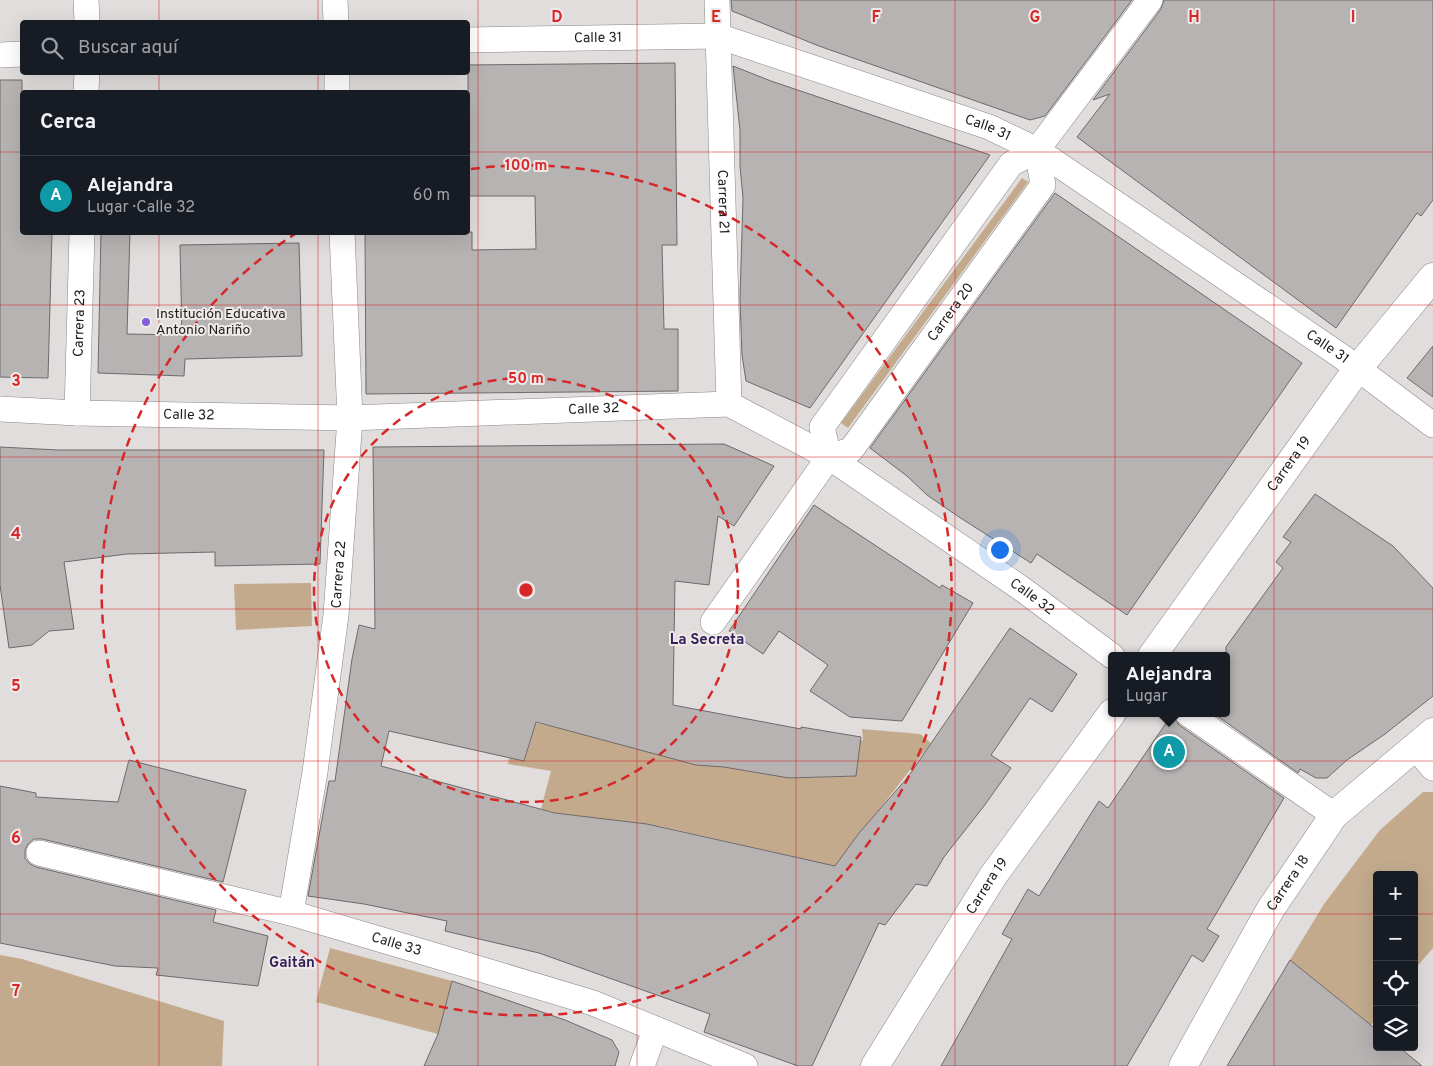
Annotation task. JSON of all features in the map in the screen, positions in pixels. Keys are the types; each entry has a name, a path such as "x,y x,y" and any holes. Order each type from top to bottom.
{"main road":[{"name":"Carrera 19","path":"1155,652 1358,368 1433,277"},
{"name":"Carrera 19","path":"875,1066 993,876 1108,717"},
{"name":"Carrera 18","path":"1183,1066 1270,910 1334,815 1424,739"}],"street":[{"path":"86,0 87,20"},
{"path":"335,0 336,20"},
{"name":"Carrera 21","path":"717,0 729,404"},
{"path":"713,622 829,457 822,427 1011,164 1037,150 1150,0"},
{"name":"Calle 31","path":"470,40 718,36 989,128 1037,150 1358,368 1433,425"},
{"path":"0,54 20,54"},
{"path":"86,75 86,90"},
{"path":"337,75 337,90"},
{"name":"Carrera 20","path":"829,457 851,450 1043,185 1037,150"},
{"name":"Carrera 23","path":"77,412 82,235"},
{"name":"Carrera 22","path":"291,913 315,772 336,614 350,418 342,235"},
{"name":"Calle 32","path":"0,408 77,412 350,418 729,404 829,457 1022,589 1108,653"},
{"path":"1193,717 1334,815"},
{"path":"1424,739 1433,768"},
{"name":"Calle 33","path":"39,853 291,913 593,1004 745,1066"},
{"path":"642,1066 655,1030"}],"shaded area":[{"path":"1022,178 1028,182 848,428 841,423"},
{"path":"311,583 312,626 236,630 234,584"},
{"path":"536,723 749,771 801,778 855,776 860,741 863,740 862,729 920,734 931,743 858,837 847,869 663,827 555,813 541,809 551,771 508,764 509,758 524,761"},
{"path":"1423,792 1433,792 1433,948 1418,965 1418,871 1373,871 1373,1023 1371,1025 1290,960 1324,904 1380,830"},
{"path":"330,948 452,981 438,1034 316,1002"},
{"path":"0,955 22,959 224,1021 222,1066 0,1066"}],"building":[{"path":"731,0 1132,0 1045,116 1030,120 819,46 732,11"},
{"path":"1164,0 1433,0 1433,200 1421,216 1417,213 1336,328 1077,137 1110,94 1093,100 1161,9"},
{"path":"675,63 677,245 662,245 664,329 678,329 678,391 366,394 365,235 470,235 470,232 472,232 472,250 536,249 535,196 470,196 470,90 468,90 468,75 470,75 470,65"},
{"path":"733,66 771,81 990,155 810,408 746,381 742,355 740,299 743,198 740,166 740,130"},
{"path":"0,80 22,80 22,90 20,90 20,235 52,235 48,378 0,377"},
{"path":"1055,193 1302,363 1127,615 1037,554 1031,563 959,517 927,495 907,476 870,448"},
{"path":"101,235 130,235 127,334 182,335 180,245 299,243 302,356 185,359 184,376 98,373"},
{"path":"1433,346 1433,397 1407,378"},
{"path":"724,444 774,466 734,526 718,516 709,585 675,581 673,705 801,729 801,727 861,737 856,776 789,778 724,767 696,765 536,722 524,761 389,731 381,766 555,813 647,824 835,866 859,833 908,777 1010,628 1077,674 1052,712 1030,698 991,755 1011,768 944,857 927,886 916,884 885,925 879,923 812,1066 798,1066 704,1032 710,1014 539,953 445,931 447,921 364,904 308,896 329,781 335,781 352,659 359,625 375,629 373,447"},
{"path":"0,447 58,450 324,450 320,564 215,566 215,552 127,554 64,562 74,629 49,631 32,645 9,648 0,585"},
{"path":"1315,494 1393,546 1433,588 1433,696 1385,734 1347,760 1327,778 1316,778 1300,769 1298,773 1219,717 1230,717 1230,652 1226,652 1226,647 1283,568 1276,562 1291,542 1283,537"},
{"path":"814,505 940,588 942,585 973,603 902,721 850,717 810,691 828,665 779,631 763,654 729,631"},
{"path":"1170,717 1175,717 1179,725 1284,798 1207,929 1219,936 1203,962 1192,955 1127,1066 941,1066 1012,939 1002,934 1028,889 1039,896 1099,801 1108,808"},
{"path":"129,760 246,790 223,882 42,839 34,839 28,844 25,850 25,858 36,867 216,910 213,922 268,936 258,986 156,975 158,968 115,966 0,943 0,786 36,793 36,797 118,802"},
{"path":"1290,960 1373,1027 1373,1051 1404,1051 1422,1066 1227,1066"},
{"path":"452,981 565,1020 612,1040 619,1052 615,1066 424,1066 438,1034"}],"place":[{"name":"Institución Educativa Antonio Nariño","path":"146,322"},
{"name":"Alejandra","path":"1169,752"}],"district":[{"name":"La Secreta","path":"707,640"},
{"name":"Gaitán","path":"292,963"}]}
